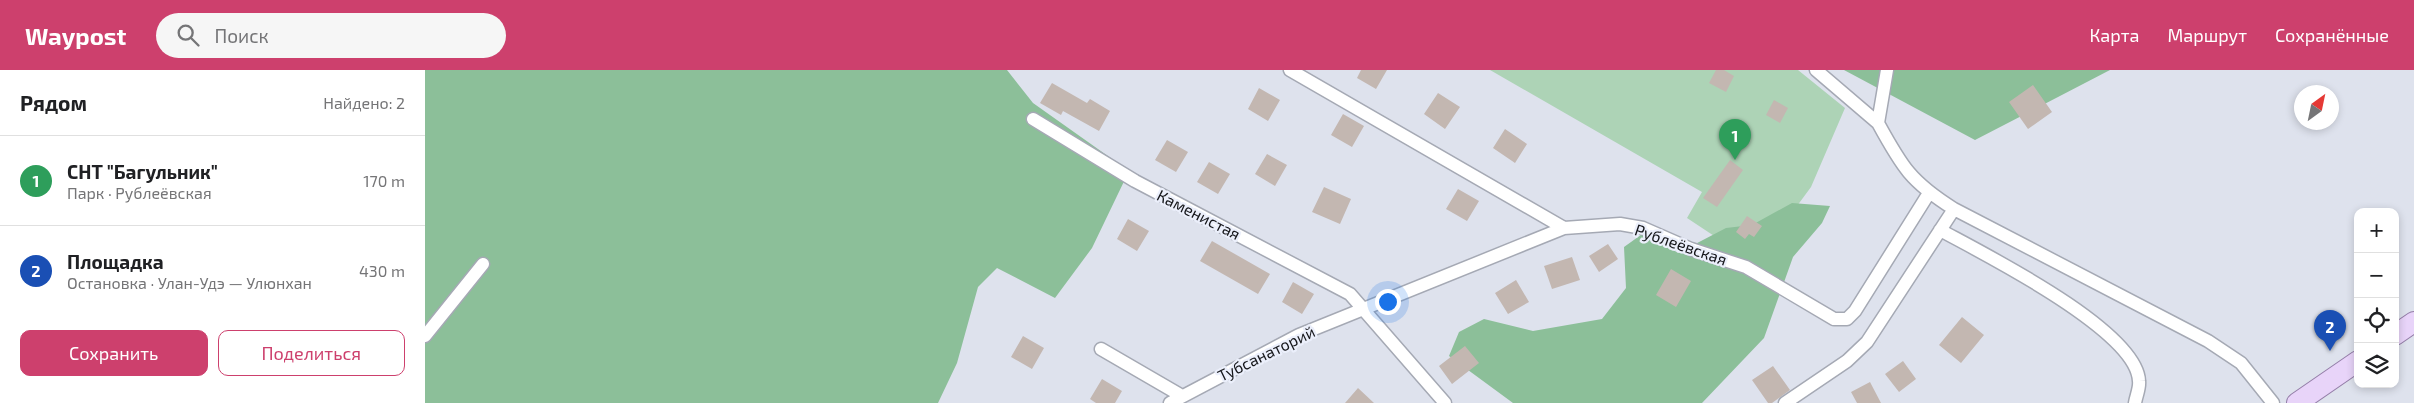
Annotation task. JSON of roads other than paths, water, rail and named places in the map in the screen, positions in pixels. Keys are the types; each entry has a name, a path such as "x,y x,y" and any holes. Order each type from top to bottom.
{"main road":[{"path":"2399,332 2414,322"},
{"path":"2297,403 2354,364"}],"street":[{"path":"1290,70 1564,228"},
{"path":"1816,70 1878,124 1911,177 1929,193 1954,209 2208,341 2241,364 2273,403"},
{"path":"1878,124 1887,70"},
{"name":"Каменистая","path":"1033,120 1135,181 1351,294 1445,403"},
{"name":"Рублеёвская","path":"1365,309 1564,228 1620,224 1643,228 1691,249 1746,267 1834,319 1847,319 1855,311 1929,193"},
{"path":"1785,403 1847,360 1867,342 1954,209"},
{"path":"1941,230 2046,290 2109,335 2132,360 2139,380 2135,403"},
{"path":"425,336 483,264"},
{"name":"Тубсанаторий","path":"1170,403 1299,335 1365,309"},
{"path":"1101,350 1182,396"}],"place":[{"name":"СНТ \"Багульник\"","path":"1735,160"},
{"name":"Площадка","path":"2330,351"}]}
